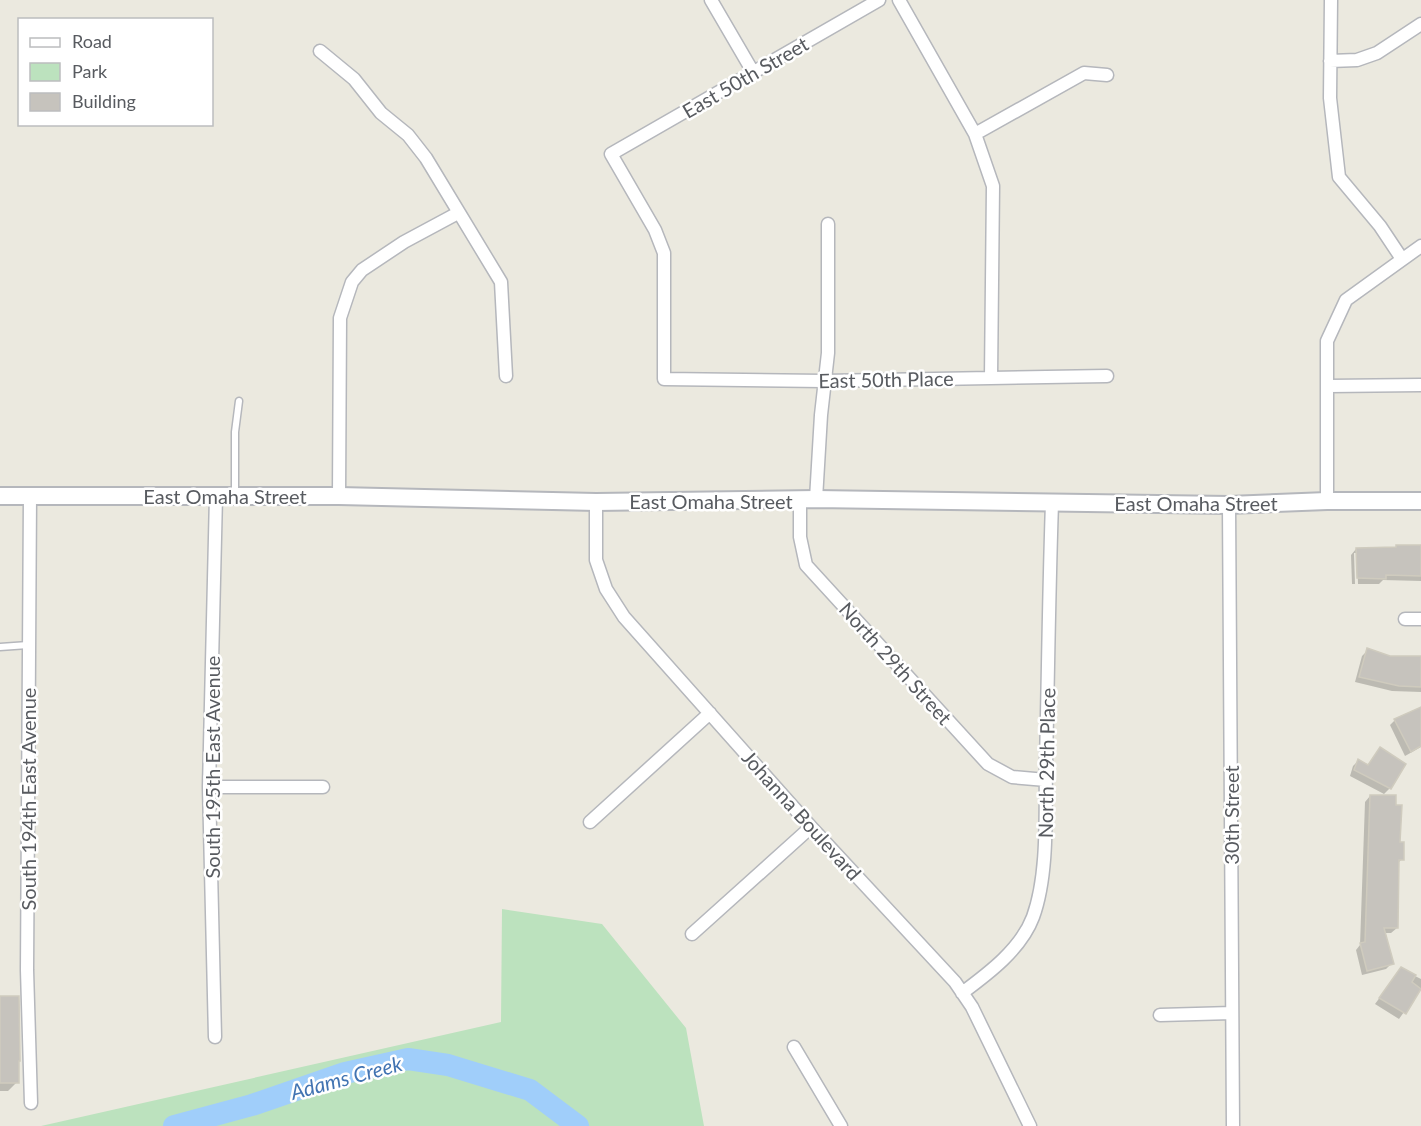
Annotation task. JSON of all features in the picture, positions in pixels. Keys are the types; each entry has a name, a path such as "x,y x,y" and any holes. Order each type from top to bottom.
{"street":[{"path":"711,0 753,72"},
{"name":"East 50th Street","path":"664,379 664,252 655,230 611,154 879,0"},
{"path":"899,0 975,134 993,186 991,378"},
{"path":"1331,0 1330,98 1339,177 1380,226 1402,259"},
{"path":"1330,61 1357,60 1377,53 1421,24"},
{"path":"320,51 354,79 381,113 408,135 426,158 501,282 506,376"},
{"path":"975,134 1084,73 1107,75"},
{"path":"339,496 340,318 352,282 362,270 404,242 458,213"},
{"name":"North 29th Street","path":"828,224 828,353 808,500 800,537 806,565 988,764 1012,777 1046,780"},
{"path":"1327,501 1329,386 1327,340 1346,300 1421,246"},
{"name":"East 50th Place","path":"664,379 825,381 1107,376"},
{"path":"1329,386 1421,385"},
{"name":"East Omaha Street","path":"0,496 339,496 596,501 808,500 1229,505 1327,501 1421,501"},
{"name":"South 194th East Avenue","path":"30,496 27,970 31,1102"},
{"name":"South 195th East Avenue","path":"215,1037 209,788 216,496"},
{"name":"Johanna Boulevard","path":"596,501 596,560 606,589 624,617 811,828 955,982 972,1007 1030,1126"},
{"name":"North 29th Place","path":"962,993 983,978 1009,953 1032,919 1039,898 1042,878 1046,780 1052,503"},
{"name":"30th Street","path":"1229,505 1233,1126"},
{"path":"1405,619 1421,619"},
{"path":"590,822 710,713"},
{"path":"209,788 323,787"},
{"path":"692,934 811,828"},
{"path":"1160,1015 1232,1013"},
{"path":"794,1047 841,1126"}],"lane":[{"path":"236,496 235,432 239,401"},
{"path":"0,647 28,645"}],"green space":[{"path":"502,909 602,924 686,1028 704,1126 41,1126 501,1022"}],"building":[{"path":"1396,545 1421,545 1421,576 1386,575 1386,579 1357,578 1356,548 1396,547"},
{"path":"1367,648 1390,656 1421,656 1421,687 1399,686 1359,677"},
{"path":"1421,707 1421,746 1411,752 1394,719"},
{"path":"1380,747 1406,764 1391,789 1354,770 1358,759 1368,765"},
{"path":"1370,795 1396,795 1396,805 1402,805 1400,842 1404,842 1404,860 1399,860 1398,928 1384,928 1394,964 1367,971 1360,943 1365,942"},
{"path":"1401,967 1416,975 1412,982 1421,989 1406,1014 1379,998"},
{"path":"0,996 19,996 19,1083 0,1083"}],"waterway":[{"name":"Adams Creek","path":"174,1126 252,1105 345,1073 408,1059 448,1065 530,1090 578,1126"}]}
